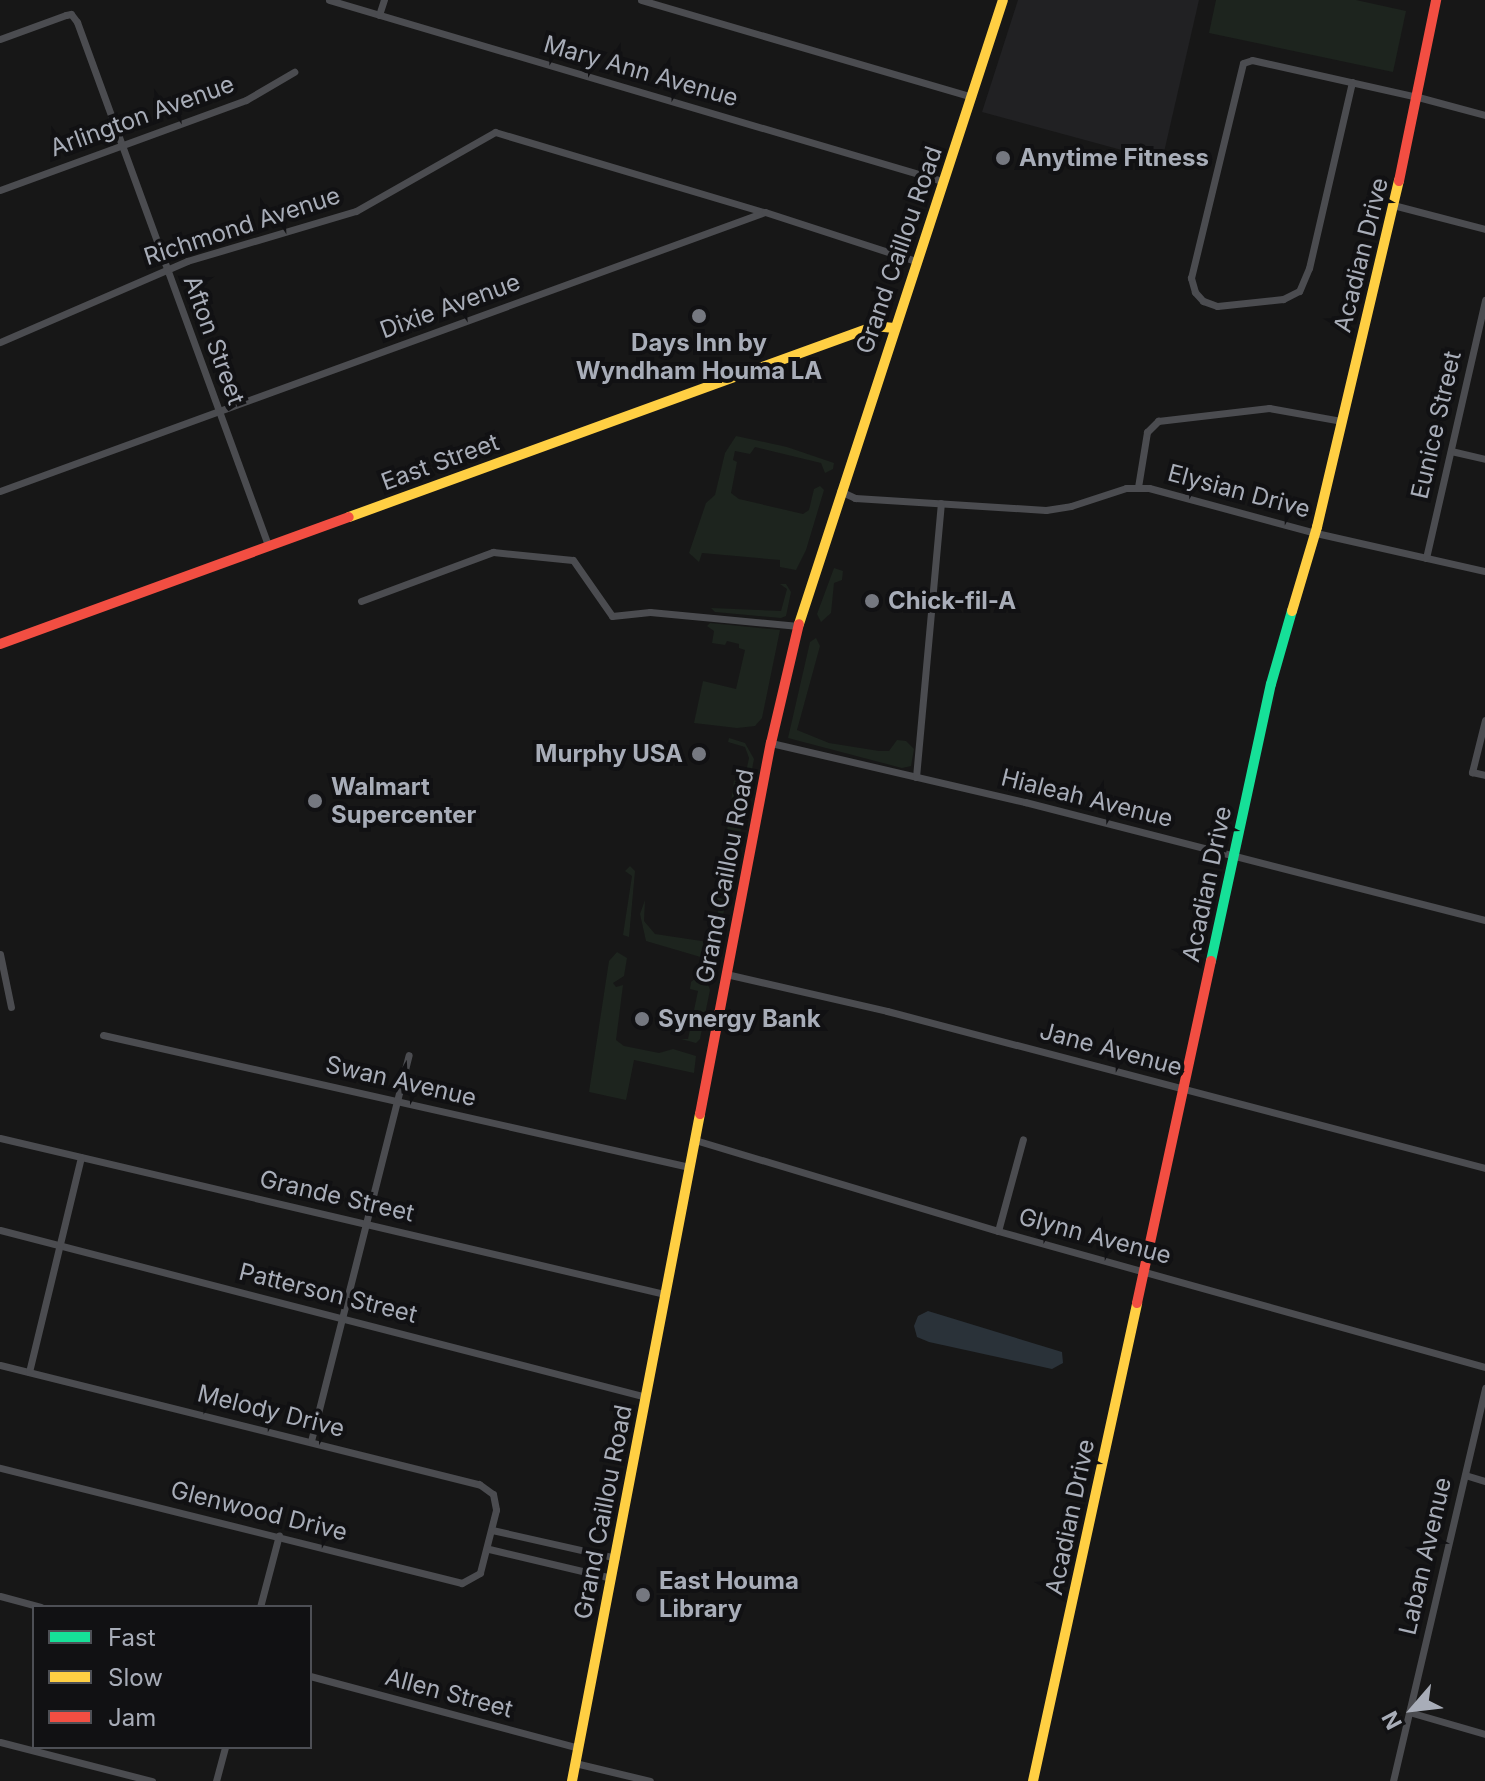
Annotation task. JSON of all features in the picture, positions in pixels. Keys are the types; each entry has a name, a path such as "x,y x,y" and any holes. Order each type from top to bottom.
{"street":[{"name":"Mary Ann Avenue","path":"329,0 942,181"},
{"path":"379,15 384,0"},
{"path":"641,0 972,97"},
{"name":"Grand Caillou Road","path":"572,1781 771,743 798,626 1003,0"},
{"name":"Acadian Drive","path":"1033,1781 1271,684 1316,533 1418,97 1436,0"},
{"name":"Afton Street","path":"0,39 71,14 268,545"},
{"path":"1352,82 1309,268 1299,291 1283,299 1212,305 1195,292 1191,278 1243,63 1252,60 1352,82 1418,97 1485,115"},
{"name":"Arlington Avenue","path":"0,190 246,100 294,72"},
{"name":"Richmond Avenue","path":"0,342 167,269 256,238 356,211 495,132 765,212"},
{"path":"1393,205 1485,229"},
{"path":"765,212 916,261"},
{"name":"Dixie Avenue","path":"0,491 765,212"},
{"name":"Eunice Street","path":"1426,558 1485,300"},
{"name":"East Street","path":"0,644 866,329 875,326 894,328"},
{"path":"1476,341 1485,343"},
{"path":"1138,487 1147,432 1154,423 1269,408 1341,421"},
{"path":"1451,451 1485,459"},
{"name":"Elysian Drive","path":"840,491 855,498 1046,510 1138,487 1316,533 1485,571"},
{"path":"916,777 941,503"},
{"path":"361,601 493,552 573,560 612,616 650,612 798,626"},
{"path":"1485,720 1472,772 1485,775"},
{"name":"Hialeah Avenue","path":"771,743 1233,855 1485,920"},
{"path":"0,954 11,1007"},
{"name":"Jane Avenue","path":"726,974 887,1011 1485,1168"},
{"name":"Swan Avenue","path":"103,1035 689,1167"},
{"path":"311,1441 395,1099 409,1055"},
{"name":"Grande Street","path":"0,1138 664,1294"},
{"path":"998,1231 1023,1139"},
{"name":"Glynn Avenue","path":"695,1140 998,1231 1143,1269 1485,1367"},
{"path":"29,1372 81,1157"},
{"name":"Patterson Street","path":"0,1230 646,1397"},
{"name":"Melody Drive","path":"0,1365 488,1488 496,1501 489,1549"},
{"name":"Laban Avenue","path":"1393,1781 1485,1388"},
{"name":"Glenwood Drive","path":"0,1468 462,1583 480,1573 489,1549"},
{"path":"1465,1475 1485,1481"},
{"path":"492,1530 616,1558"},
{"path":"261,1605 279,1535"},
{"path":"489,1549 612,1578"},
{"path":"0,1596 34,1605"},
{"name":"Allen Street","path":"312,1677 578,1748"},
{"path":"1409,1712 1485,1734"},
{"path":"0,1742 152,1781"},
{"path":"216,1781 224,1749"},
{"path":"575,1763 650,1781"}],"shaded area":[{"path":"1018,0 1199,0 1162,161 982,112"},
{"path":"1216,0 1356,0 1406,11 1393,72 1209,33"},
{"path":"736,436 787,447 834,463 833,469 825,473 821,463 755,447 750,454 735,451 733,460 737,462 731,493 739,499 803,514 809,510 814,489 820,486 824,490 806,550 796,570 780,567 780,560 702,553 699,562 689,553 706,503 715,495 725,453"},
{"path":"834,568 843,571 842,580 834,583 831,613 821,622 817,614"},
{"path":"780,584 786,584 791,592 786,616 781,618 715,612 711,608 781,611 787,589"},
{"path":"710,623 780,630 762,718 755,726 737,728 694,723 703,681 736,689 745,650 739,648 739,644 727,641 725,645 712,643 714,631 707,626"},
{"path":"816,638 820,646 797,730 829,743 879,751 889,751 897,740 906,741 914,749 911,766 902,768 788,738 810,642"},
{"path":"729,738 745,743 754,759 734,865 730,872 723,874 721,870 729,870 735,834 727,831 734,780 740,786 744,781 749,758 745,747 728,742"},
{"path":"630,866 635,871 629,937 623,935 632,876 625,871"},
{"path":"720,885 728,893 714,956 704,958 646,941 640,914 645,900 644,921 655,934 708,942 713,936 719,907 716,897 724,893 717,890"},
{"path":"617,952 627,958 624,976 613,983 616,987 623,985 616,1040 624,1046 659,1053 673,1049 696,1056 694,1073 634,1060 626,1100 589,1092 609,961"},
{"path":"696,978 707,982 710,990 700,1039 696,1043 681,1039 688,1039 698,991 690,989 691,982"},
{"path":"928,1311 1062,1352 1063,1363 1052,1369 929,1342 917,1337 914,1326 918,1316"}],"traffic: fast":[{"path":"1211,961 1271,684 1292,611"}],"traffic: slow":[{"path":"799,624 1003,0"},
{"path":"1292,611 1317,527 1399,181"},
{"path":"349,517 875,326 894,328"},
{"path":"572,1781 700,1114"},
{"path":"1033,1781 1137,1303"}],"traffic: jam":[{"path":"1399,181 1436,0"},
{"path":"0,644 349,517"},
{"path":"700,1114 771,743 799,624"},
{"path":"1137,1303 1211,961"}],"place":[{"name":"Anytime Fitness","path":"1003,158"},
{"name":"Days Inn by Wyndham Houma LA","path":"699,316"},
{"name":"Chick-fil-A","path":"872,601"},
{"name":"Murphy USA","path":"699,754"},
{"name":"Walmart Supercenter","path":"315,801"},
{"name":"Synergy Bank","path":"642,1019"},
{"name":"East Houma Library","path":"643,1595"}]}
